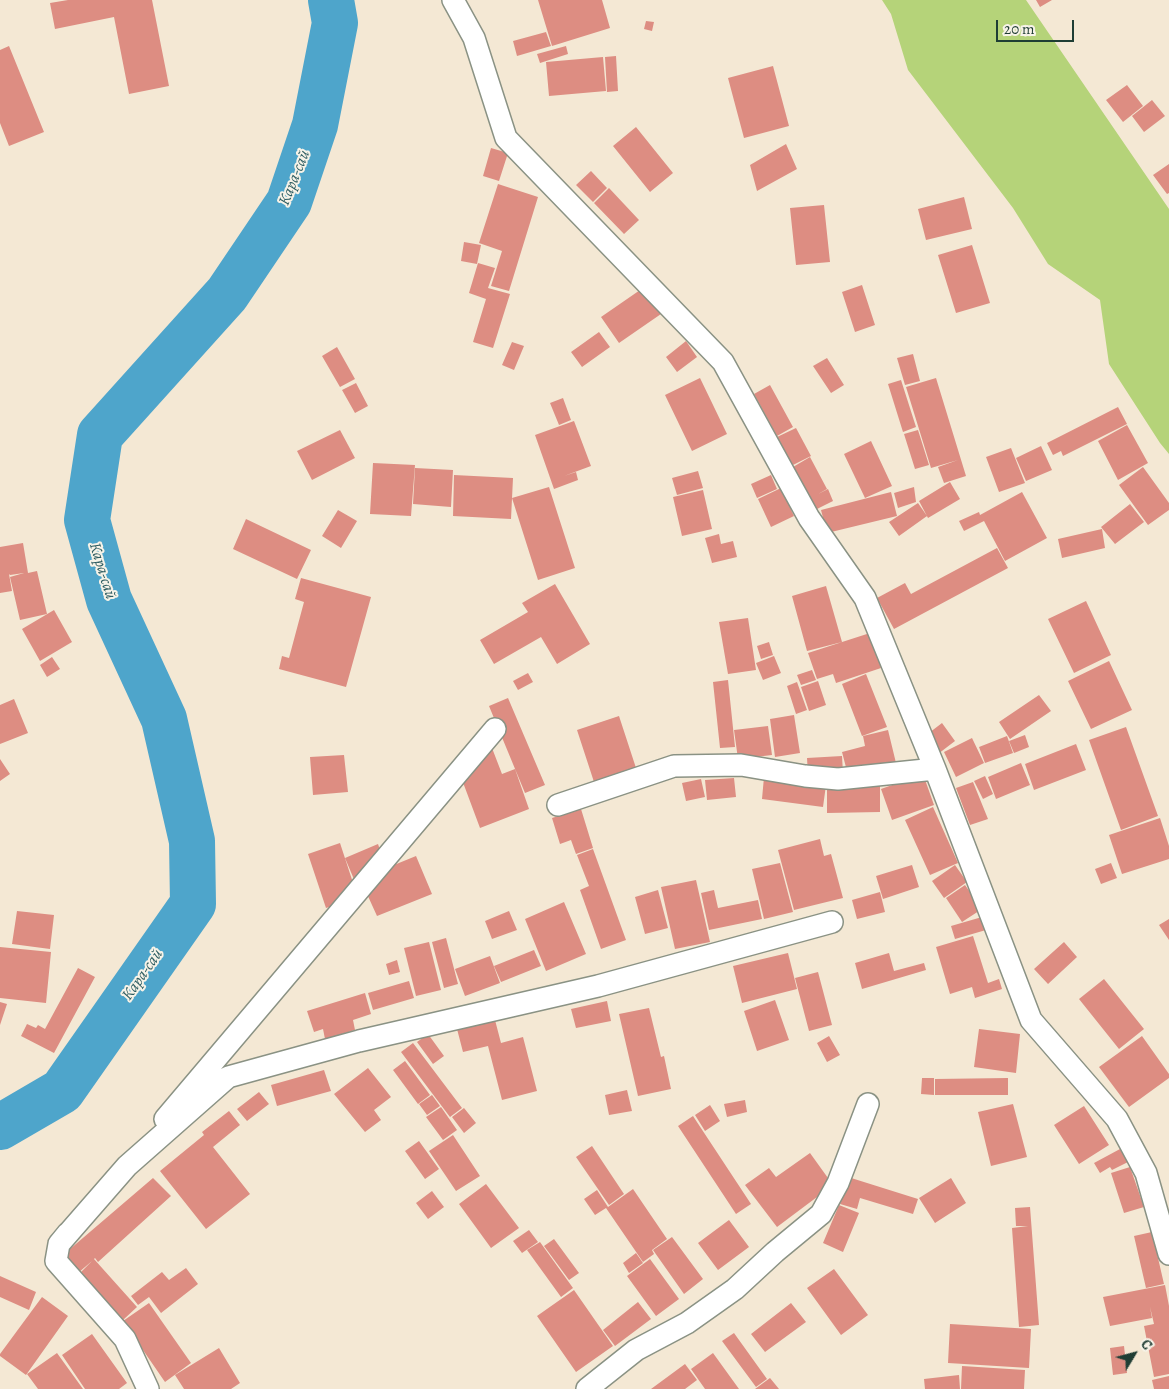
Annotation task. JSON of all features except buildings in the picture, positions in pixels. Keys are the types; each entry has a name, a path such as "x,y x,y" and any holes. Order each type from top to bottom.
{"street":[{"path":"453,0 474,38 506,138 723,362 808,518 865,598 935,769 1031,1020 1117,1119 1146,1173 1169,1254"},
{"path":"148,1389 125,1339 56,1261 59,1244 495,729"},
{"path":"558,805 674,766 741,765 805,776 838,779 935,769"},
{"path":"59,1244 127,1166 228,1077 359,1041 598,986 832,922"},
{"path":"587,1389 636,1350 687,1323 735,1290 775,1252 821,1214 838,1182 868,1104"}],"green space":[{"path":"882,0 1026,0 1169,209 1169,454 1109,364 1100,300 1048,264 1013,208 908,70 891,14"}],"waterway":[{"name":"Кара-сай","path":"0,1127 62,1091 193,904 192,841 164,719 109,600 87,520 100,435 227,294 289,202 315,125 335,23 331,0"}]}
